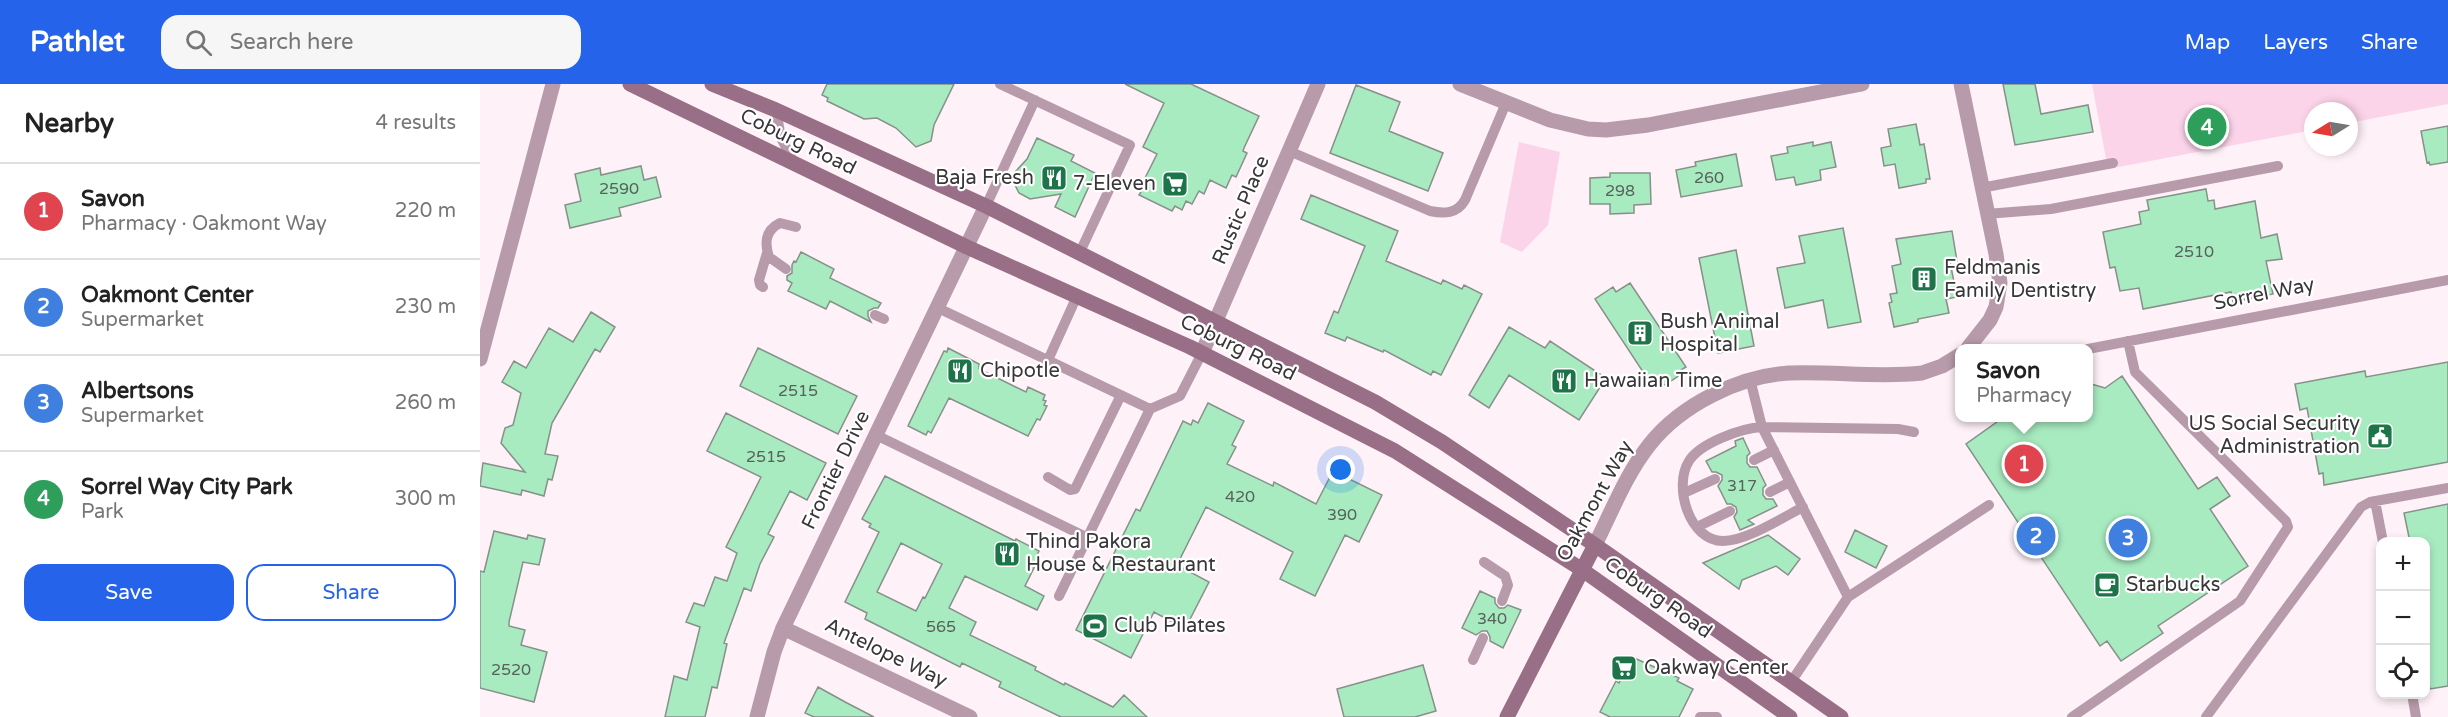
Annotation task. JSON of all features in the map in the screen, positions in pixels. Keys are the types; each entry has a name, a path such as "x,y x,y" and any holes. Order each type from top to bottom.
{"main road":[{"name":"Coburg Road","path":"630,84 967,247 1202,353 1395,451 1581,569 1790,717"},
{"name":"Coburg Road","path":"712,84 776,110 986,206 1375,402 1442,442 1595,545 1841,717"},
{"name":"Oakmont Way","path":"1507,717 1595,545"}],"street":[{"path":"480,359 553,84"},
{"name":"Rustic Place","path":"1202,353 1318,84"},
{"path":"1460,84 1527,112 1588,129 1622,129 1862,84"},
{"path":"1961,84 1986,214"},
{"name":"Frontier Drive","path":"757,717 774,652 783,628 986,206"},
{"name":"Oakmont Way","path":"1972,344 1990,320 1999,294 1999,271 1986,214"},
{"name":"Oakmont Way","path":"1595,545 1623,487 1651,443 1675,421 1706,399 1750,379 1788,373 1913,374 1933,370 1955,357"},
{"name":"Antelope Way","path":"783,628 970,717"}],"lane":[{"path":"1000,84 1130,145 1080,252"},
{"path":"986,206 1035,100"},
{"path":"1289,151 1430,211 1453,211 1459,208 1465,200 1506,103"},
{"path":"776,110 781,138 794,163"},
{"path":"1981,188 2112,163"},
{"path":"1986,214 2051,209 2278,166"},
{"path":"764,287 760,285 759,280 767,253 766,238 772,227 782,222 796,226"},
{"path":"767,253 771,260 786,269"},
{"name":"Sorrel Way","path":"2093,348 2448,280"},
{"path":"1048,360 1077,296"},
{"path":"938,308 1150,409"},
{"path":"2072,717 2240,601 2288,527 2286,520 2135,372 2128,341"},
{"path":"1059,596 1150,409 1180,396 1202,353"},
{"path":"1750,379 1762,427 1848,597"},
{"path":"1048,477 1070,490 1075,489 1121,395"},
{"path":"1803,507 1731,540 1715,540 1707,537 1688,512 1683,477 1686,467 1695,454 1744,429 1762,427 1898,429 1914,432"},
{"path":"876,435 1086,537"},
{"path":"1754,460 1774,450"},
{"path":"1684,493 1715,479"},
{"path":"1770,492 1790,482"},
{"path":"2206,717 2361,507 2375,501 2448,488"},
{"path":"2375,501 2382,537"},
{"path":"1791,682 1848,597 1989,505"},
{"path":"1697,526 1730,511"},
{"path":"1484,562 1505,576 1508,585 1502,601"},
{"path":"1473,660 1483,638"},
{"path":"2413,699 2416,717"},
{"path":"1700,717 1717,717"}],"shaded area":[{"path":"2092,84 2448,84 2448,104 2358,121 2358,102 2304,102 2304,132 2108,169"},
{"path":"1519,142 1560,152 1548,225 1522,252 1500,242"}],"building":[{"path":"827,84 954,84 934,125 931,141 916,147 896,128 877,118 864,119 827,101 828,98 822,95"},
{"path":"1125,84 1191,84 1259,116 1244,148 1243,151 1247,153 1236,177 1232,175 1226,188 1210,180 1204,194 1199,191 1192,204 1186,201 1182,210 1175,206 1172,211 1139,195 1142,190 1140,188 1157,154 1143,147 1164,103"},
{"path":"2003,84 2035,84 2041,114 2088,105 2093,132 2015,145"},
{"path":"1356,85 1400,102 1389,131 1443,153 1428,191 1330,153"},
{"path":"1916,124 1920,145 1924,144 1930,179 1926,179 1926,183 1899,188 1895,164 1884,166 1881,148 1891,146 1888,129"},
{"path":"2448,126 2448,162 2430,165 2429,162 2427,163 2421,131"},
{"name":"Baja Fresh","path":"1037,138 1074,155 1071,161 1095,173 1075,217 1055,207 1061,194 1030,199 1019,193 1014,183 1015,172 1027,159"},
{"path":"1813,142 1813,146 1831,142 1836,167 1820,170 1821,180 1796,185 1794,177 1776,180 1771,156 1788,153 1787,147"},
{"path":"1736,154 1742,186 1681,197 1676,170 1696,166 1695,162"},
{"path":"641,166 644,180 656,177 661,197 619,208 621,216 570,228 565,205 581,201 575,174 600,168 601,175"},
{"path":"1610,173 1650,173 1651,204 1634,205 1634,213 1610,214 1610,204 1590,204 1590,178 1610,177"},
{"path":"2206,189 2208,201 2214,200 2215,209 2255,201 2261,238 2277,234 2282,259 2266,261 2273,294 2233,302 2231,292 2143,309 2139,288 2120,291 2115,267 2110,268 2103,232 2141,224 2139,212 2149,210 2147,200"},
{"path":"1311,195 1398,231 1386,261 1441,284 1443,280 1462,289 1464,285 1482,294 1441,375 1433,371 1431,375 1384,350 1383,352 1347,337 1345,341 1325,333 1334,311 1338,313 1365,246 1301,219"},
{"path":"1843,228 1861,322 1828,328 1823,300 1785,308 1777,268 1805,263 1799,236"},
{"name":"Feldmanis Family Dentistry","path":"1952,231 1957,261 1950,262 1957,297 1946,299 1949,313 1918,319 1918,322 1894,327 1889,303 1892,302 1890,294 1897,293 1892,266 1901,264 1896,239"},
{"path":"1736,250 1754,346 1718,353 1699,258"},
{"path":"801,252 834,269 830,278 881,303 878,308 868,311 871,322 830,301 826,309 788,291 792,283 787,280 787,276 792,273 792,265"},
{"name":"Bush Animal Hospital","path":"1630,283 1686,367 1681,370 1683,373 1665,385 1647,378 1595,299 1613,287 1616,292"},
{"path":"591,312 615,327 600,352 595,349 552,423 545,454 558,456 552,480 548,479 544,496 522,490 521,495 480,486 483,463 525,472 501,443 505,428 513,425 521,393 502,382 514,361 526,368 549,328 573,342"},
{"path":"1509,327 1545,348 1550,341 1606,378 1579,420 1509,375 1489,408 1469,395"},
{"path":"758,348 857,396 838,434 740,386"},
{"path":"948,348 979,364 979,369 1026,392 1028,387 1045,395 1043,400 1046,401 1044,405 1047,406 1028,436 949,398 931,433 928,431 926,435 908,426 944,351 947,352"},
{"name":"US Social Security Administration","path":"2448,362 2448,462 2324,485 2323,473 2319,474 2307,408 2300,410 2295,384 2365,371 2366,377"},
{"path":"2122,376 2198,489 2217,477 2230,496 2210,509 2248,566 2158,626 2163,633 2121,661 2107,641 2100,646 1966,444 1997,422 2093,422 2093,384 2105,388"},
{"path":"1208,403 1244,421 1232,445 1236,447 1227,464 1273,486 1274,482 1316,504 1333,471 1382,495 1359,542 1345,535 1315,596 1280,579 1293,552 1206,507 1177,565 1209,582 1185,629 1154,612 1131,658 1076,630 1136,509 1140,511 1183,421 1191,425 1193,420 1198,423"},
{"path":"726,413 826,463 807,500 790,491 768,534 774,537 760,564 751,591 744,588 724,643 727,644 717,688 712,687 705,717 665,717 674,676 687,680 700,627 686,622 694,603 704,606 715,577 727,581 737,553 726,547 761,477 707,451"},
{"path":"1743,438 1750,453 1747,456 1747,463 1750,467 1757,467 1766,485 1763,488 1763,495 1766,499 1773,499 1777,506 1748,520 1754,524 1740,530 1734,517 1737,512 1736,507 1727,504 1718,486 1722,475 1712,472 1706,461 1736,446 1735,441"},
{"path":"885,476 1039,551 1036,557 1039,558 1025,586 1044,596 1037,610 965,576 949,608 976,622 970,635 1036,667 1035,670 1064,685 1065,683 1113,707 1124,695 1147,717 1061,717 999,687 1001,682 962,663 960,667 865,619 867,613 845,602 879,532 869,527 871,524 862,519","holes":["901,543 942,564 916,611 877,592"]},
{"path":"2448,504 2448,686 2430,689 2430,537 2409,537 2404,513"},
{"path":"1855,530 1887,546 1876,568 1845,552"},
{"path":"494,531 527,539 528,535 545,539 539,565 523,562 509,622 509,626 525,630 521,645 547,652 534,702 480,688 480,571 484,572"},
{"path":"1768,535 1800,559 1788,575 1776,566 1742,580 1739,589 1703,563"},
{"path":"1480,591 1495,598 1495,603 1499,608 1508,605 1521,610 1503,648 1490,641 1487,631 1476,635 1462,628"},
{"path":"1632,657 1679,678 1677,681 1693,689 1679,717 1610,717 1600,712 1616,681 1619,683"},
{"path":"1423,665 1436,711 1415,717 1344,717 1337,689"},
{"path":"818,687 874,717 814,717 805,713"}],"place":[{"name":"Sorrel Way City Park","path":"2207,127"},
{"name":"Baja Fresh","path":"1054,178"},
{"name":"7-Eleven","path":"1175,184"},
{"name":"Feldmanis Family Dentistry","path":"1924,279"},
{"name":"Bush Animal Hospital","path":"1640,333"},
{"name":"Chipotle","path":"960,371"},
{"name":"Hawaiian Time","path":"1564,381"},
{"name":"US Social Security Administration","path":"2380,436"},
{"name":"Savon","path":"2024,464"},
{"name":"Oakmont Center","path":"2036,536"},
{"name":"Albertsons","path":"2128,538"},
{"name":"Thind Pakora House & Restaurant","path":"1007,554"},
{"name":"Starbucks","path":"2107,585"},
{"name":"Club Pilates","path":"1095,626"},
{"name":"Oakway Center","path":"1624,668"}]}
